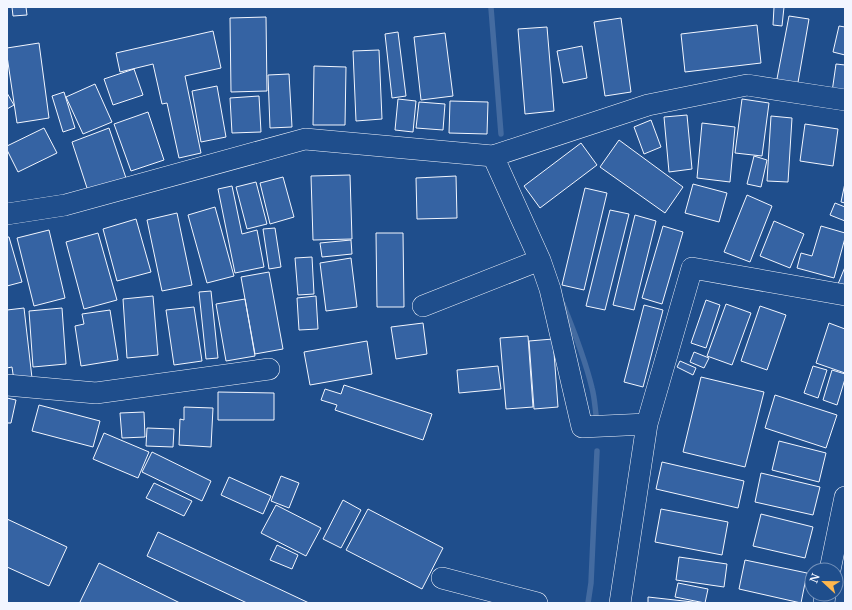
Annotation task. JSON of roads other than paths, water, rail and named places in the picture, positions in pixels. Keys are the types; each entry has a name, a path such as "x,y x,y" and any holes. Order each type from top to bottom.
{"street":[{"path":"7,214 65,206 306,139 493,156 648,104 747,85 845,100"},
{"path":"493,156 540,260 550,289 582,427 647,424"},
{"path":"423,306 540,260"},
{"path":"620,603 647,424 692,268 845,295"},
{"path":"7,385 96,393 270,368"},
{"path":"832,562 845,497"},
{"path":"442,578 537,603"}],"waterway":[{"path":"491,8 501,134"},
{"path":"563,304 579,345 589,377 594,396 597,422"},
{"path":"588,603 591,583 597,451"}]}
